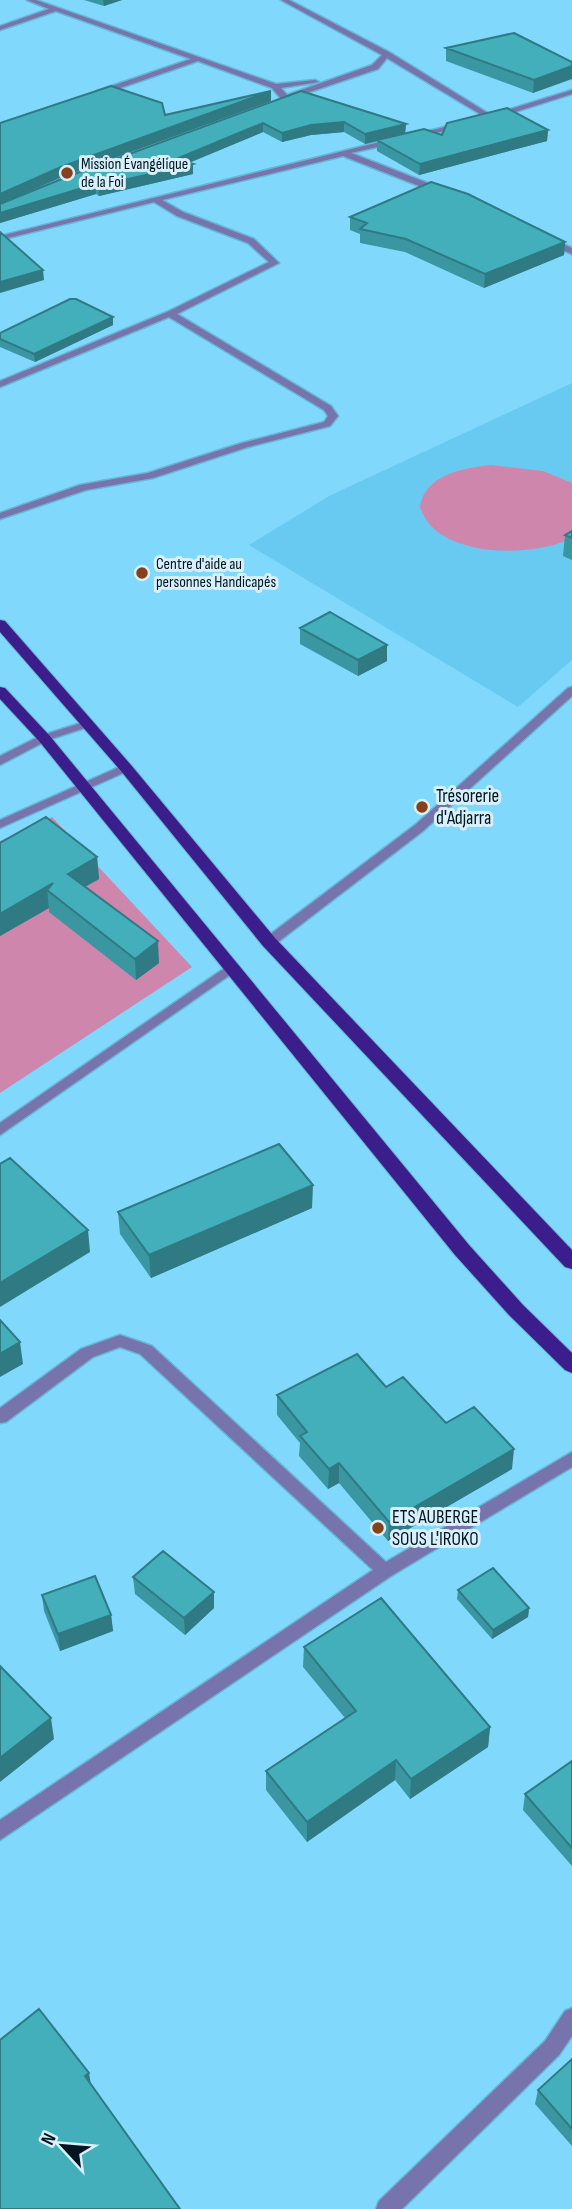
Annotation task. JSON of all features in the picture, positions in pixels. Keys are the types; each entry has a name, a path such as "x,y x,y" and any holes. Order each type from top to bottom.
{"main road":[{"path":"0,624 126,768 269,942 572,1262"},
{"path":"0,691 44,738 462,1250 516,1310 572,1365"}],"street":[{"path":"30,0 275,86 335,80"},
{"path":"270,0 296,9 386,54 490,118"},
{"path":"284,0 296,9"},
{"path":"0,28 57,9"},
{"path":"375,67 386,54"},
{"path":"88,97 201,58"},
{"path":"274,103 375,67 413,70"},
{"path":"275,86 286,98"},
{"path":"0,238 490,118 572,92"},
{"path":"343,153 444,193"},
{"path":"0,384 170,314 275,263 251,241 180,214 156,200"},
{"path":"540,237 572,251"},
{"path":"0,516 84,487 150,476 246,445 327,424 333,416 328,408 170,314"},
{"path":"269,942 419,828 572,690"},
{"path":"0,761 44,738 87,724"},
{"path":"0,824 82,785 126,768"},
{"path":"0,1130 232,967"},
{"path":"0,1417 87,1353 120,1341 146,1350 385,1571"},
{"path":"0,1831 385,1571 572,1459"},
{"path":"387,2209 552,2048 572,2018"}],"shaded area":[{"path":"572,383 572,660 518,707 249,545 329,496"},
{"path":"491,465 543,471 572,483 572,538 534,549 487,550 445,537 430,524 420,507 429,487 458,471"},
{"path":"52,817 192,967 0,1093 0,841"}],"building":[{"path":"514,33 572,62 572,66 534,80 446,48"},
{"path":"111,86 162,103 165,115 271,91 61,167 0,194 0,123"},
{"path":"301,91 406,124 365,134 344,122 311,125 282,133 263,123 176,159 193,164 98,186 95,184 0,213 0,204 69,176"},
{"path":"507,108 548,130 420,164 377,140 424,129 442,135 447,123"},
{"path":"431,182 468,194 565,242 485,274 406,239 360,229 367,223 350,217"},
{"path":"0,232 43,270 0,282"},
{"path":"70,299 76,299 113,317 34,354 0,339 0,333"},
{"path":"330,612 387,645 358,660 300,628"},
{"path":"46,817 97,857 68,874 158,941 135,959 47,890 53,883 0,914 0,843"},
{"path":"279,1144 313,1185 149,1255 118,1212"},
{"path":"10,1158 88,1230 0,1283 0,1164"},
{"path":"0,1320 20,1342 0,1354"},
{"path":"357,1354 386,1387 403,1377 446,1423 474,1407 514,1449 389,1522 339,1463 329,1469 300,1436 307,1432 277,1395"},
{"path":"163,1551 214,1592 184,1618 133,1577"},
{"path":"493,1568 529,1608 493,1630 458,1590"},
{"path":"95,1576 111,1615 58,1634 42,1595"},
{"path":"381,1598 490,1727 411,1779 396,1760 307,1822 266,1771 356,1711 304,1647"},
{"path":"0,1666 51,1718 0,1758"},
{"path":"572,1761 572,1848 525,1794"},
{"path":"39,2009 89,2073 85,2076 180,2209 0,2209 0,2040"},
{"path":"572,2059 572,2129 538,2090"}],"place":[{"name":"Mission Évangélique de la Foi","path":"67,173"},
{"name":"Centre d'aide au personnes Handicapés","path":"142,573"},
{"name":"Trésorerie d'Adjarra","path":"422,807"},
{"name":"ETS AUBERGE SOUS L'IROKO","path":"378,1528"}]}
